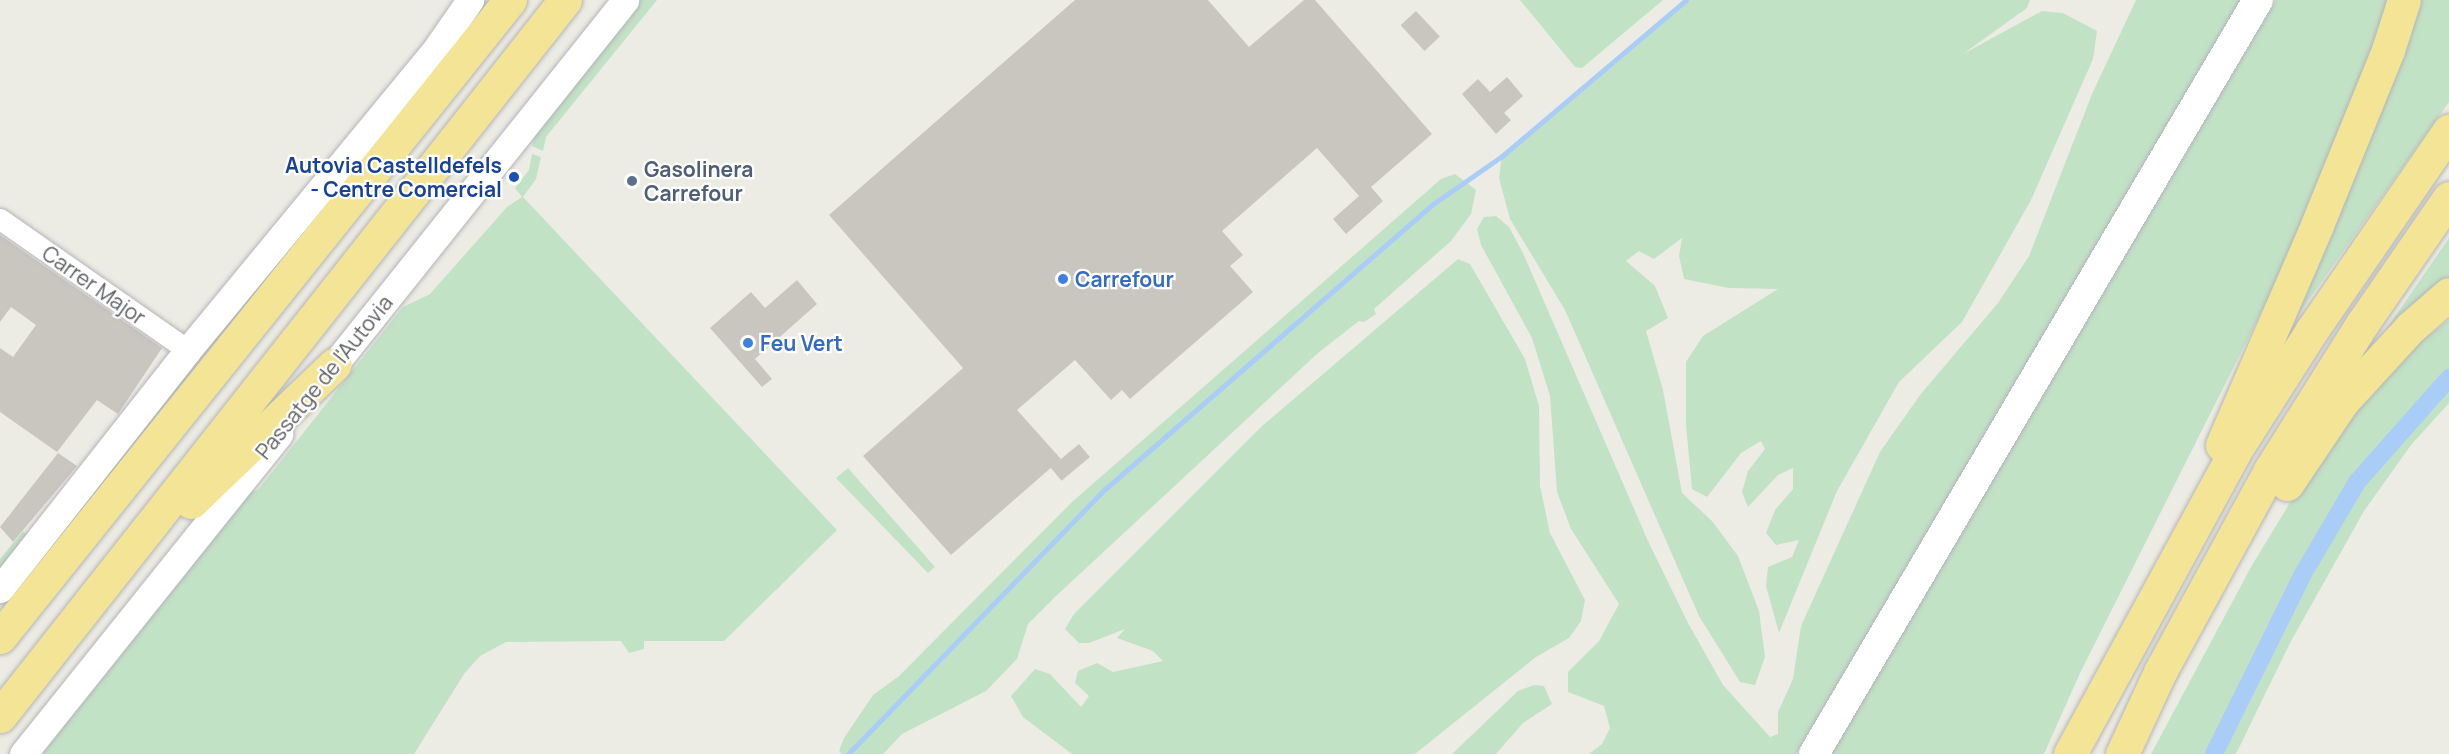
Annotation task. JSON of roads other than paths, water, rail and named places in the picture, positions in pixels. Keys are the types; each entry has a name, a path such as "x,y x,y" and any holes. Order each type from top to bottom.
{"highway":[{"path":"0,638 510,0"},
{"path":"2,713 565,0"},
{"path":"2199,516 2233,414 2317,225 2388,50 2404,0"},
{"path":"2070,754 2199,516 2312,330 2449,131"},
{"path":"2122,754 2160,672 2270,470 2362,324 2449,198"},
{"path":"2160,672 2342,402 2411,327 2449,294"},
{"path":"2,713 52,678 198,494 335,364"}],"main road":[{"path":"1814,754 2258,0"}],"street":[{"path":"0,589 188,350 384,113 470,0"},
{"name":"Passatge de l'Autovia","path":"23,754 625,0"},
{"name":"Carrer Major","path":"0,219 188,350"}],"waterway":[{"path":"848,754 1104,490 1433,204 1502,156 1686,0"},
{"path":"2214,754 2303,574 2357,482 2449,378"}],"place":[{"name":"Autovia Castelldefels - Centre Comercial","path":"514,177"},
{"name":"Gasolinera Carrefour","path":"632,181"},
{"name":"Carrefour","path":"1063,279"},
{"name":"Feu Vert","path":"748,343"}]}
